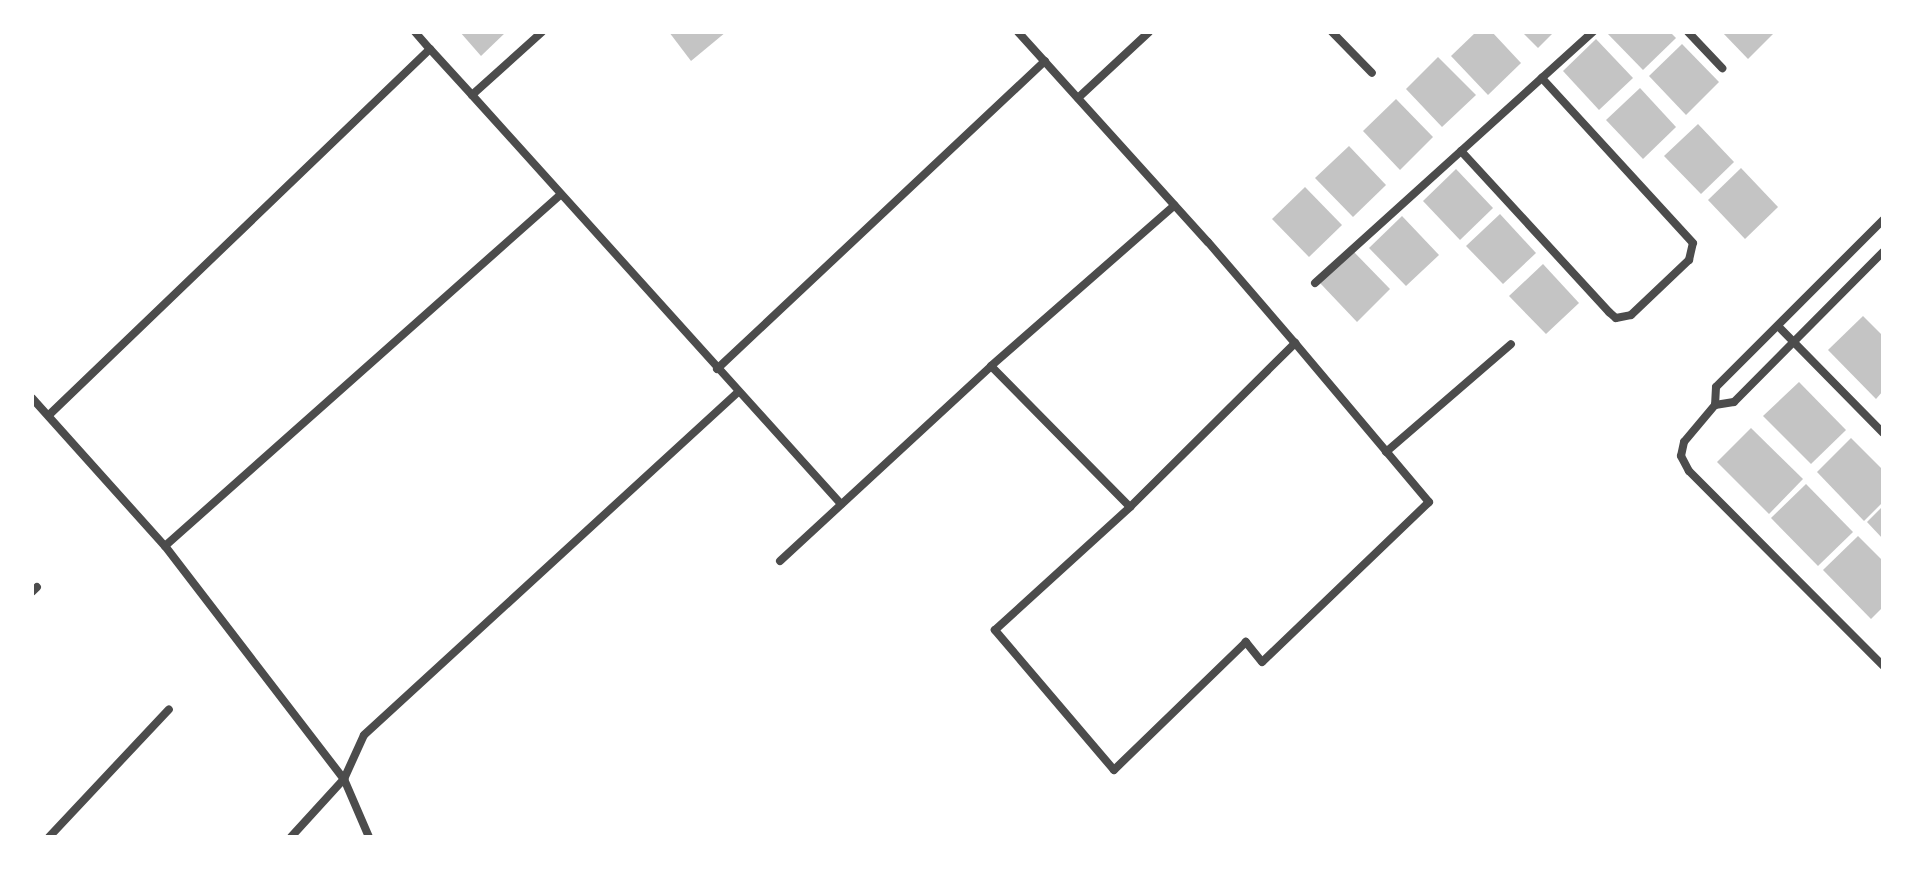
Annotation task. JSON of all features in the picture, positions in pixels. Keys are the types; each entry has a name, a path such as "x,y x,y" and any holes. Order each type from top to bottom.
{"street":[{"path":"415,32 559,196 841,504"},
{"path":"472,95 542,32"},
{"path":"1018,32 1175,205 1295,343 1429,502 1262,662 1246,642 1114,770 995,630 1130,507 1295,343"},
{"path":"1078,98 1149,32"},
{"path":"1332,32 1372,73"},
{"path":"1315,283 1593,32"},
{"path":"1688,32 1722,68"},
{"path":"50,414 430,49"},
{"path":"717,369 1045,61"},
{"path":"1461,151 1609,312 1616,318 1631,315 1689,260 1693,243 1542,78"},
{"path":"165,546 559,196"},
{"path":"780,561 991,366 1175,205"},
{"path":"1883,220 1716,387 1715,405 1684,442 1681,456 1689,471 1883,666"},
{"path":"1715,405 1734,402 1883,252"},
{"path":"1778,326 1883,433"},
{"path":"1386,452 1511,344"},
{"path":"991,366 1130,507"},
{"path":"291,837 344,779 364,735 738,392"},
{"path":"32,398 50,414 165,546 344,779 369,837"},
{"path":"49,837 169,709"}],"building":[{"path":"460,32 506,32 481,56"},
{"path":"669,32 726,32 691,61"},
{"path":"1476,32 1492,32 1521,63 1488,95 1451,56"},
{"path":"1522,32 1554,32 1538,48"},
{"path":"1606,32 1670,32 1676,38 1643,70"},
{"path":"1722,32 1775,32 1748,59"},
{"path":"1596,39 1633,78 1599,110 1563,71"},
{"path":"1682,44 1719,82 1686,115 1649,76"},
{"path":"1438,57 1476,95 1442,127 1406,89"},
{"path":"1640,88 1676,127 1643,159 1606,120"},
{"path":"1396,99 1433,137 1400,170 1363,131"},
{"path":"1698,124 1734,162 1701,194 1664,156"},
{"path":"1349,146 1386,185 1353,217 1315,178"},
{"path":"1741,168 1778,207 1745,239 1708,200"},
{"path":"1456,169 1493,208 1460,240 1423,201"},
{"path":"1305,187 1342,225 1309,257 1272,219"},
{"path":"1500,214 1536,253 1503,284 1466,246"},
{"path":"1402,216 1439,255 1406,286 1369,248"},
{"path":"1353,251 1390,289 1357,322 1320,283"},
{"path":"1543,264 1579,303 1546,334 1509,296"},
{"path":"1863,316 1883,336 1883,391 1876,399 1828,350"},
{"path":"1799,382 1846,430 1811,464 1763,416"},
{"path":"1751,428 1803,479 1769,514 1717,462"},
{"path":"1851,438 1883,470 1883,502 1864,521 1817,472"},
{"path":"1806,484 1853,532 1818,566 1771,518"},
{"path":"1883,506 1883,539 1867,522"},
{"path":"1858,536 1883,561 1883,607 1871,619 1823,570"}]}
